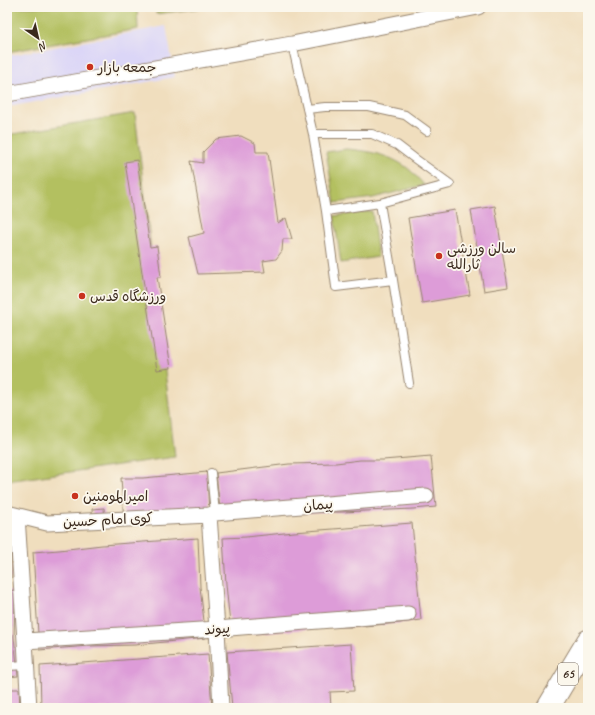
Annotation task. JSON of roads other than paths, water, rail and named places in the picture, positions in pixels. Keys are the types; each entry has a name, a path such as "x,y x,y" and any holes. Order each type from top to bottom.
{"highway":[{"name":"65","path":"548,708 588,641"}],"street":[{"path":"7,94 292,44 478,7"},
{"name":"پیمان","path":"212,514 426,496"},
{"path":"12,514 14,587 25,641 29,708"},
{"name":"کوی امام حسین","path":"12,514 47,523 212,514"},
{"path":"212,514 221,708"},
{"name":"پیوند","path":"25,641 217,629 408,614"}],"lane":[{"path":"292,44 313,134 326,211 336,287 394,280"},
{"path":"307,109 325,107 369,107 405,115 427,131"},
{"path":"313,134 372,134 397,145 450,184 380,203 326,211"},
{"path":"380,203 394,280 409,383"},
{"path":"211,473 212,514"},
{"path":"7,666 26,665"}],"place":[{"name":"جمعه بازار","path":"90,67"},
{"name":"سالن ورزشی ثارالله","path":"439,256"},
{"name":"ورزشگاه قدس","path":"82,296"},
{"name":"امیرالمومنین","path":"75,496"}]}
